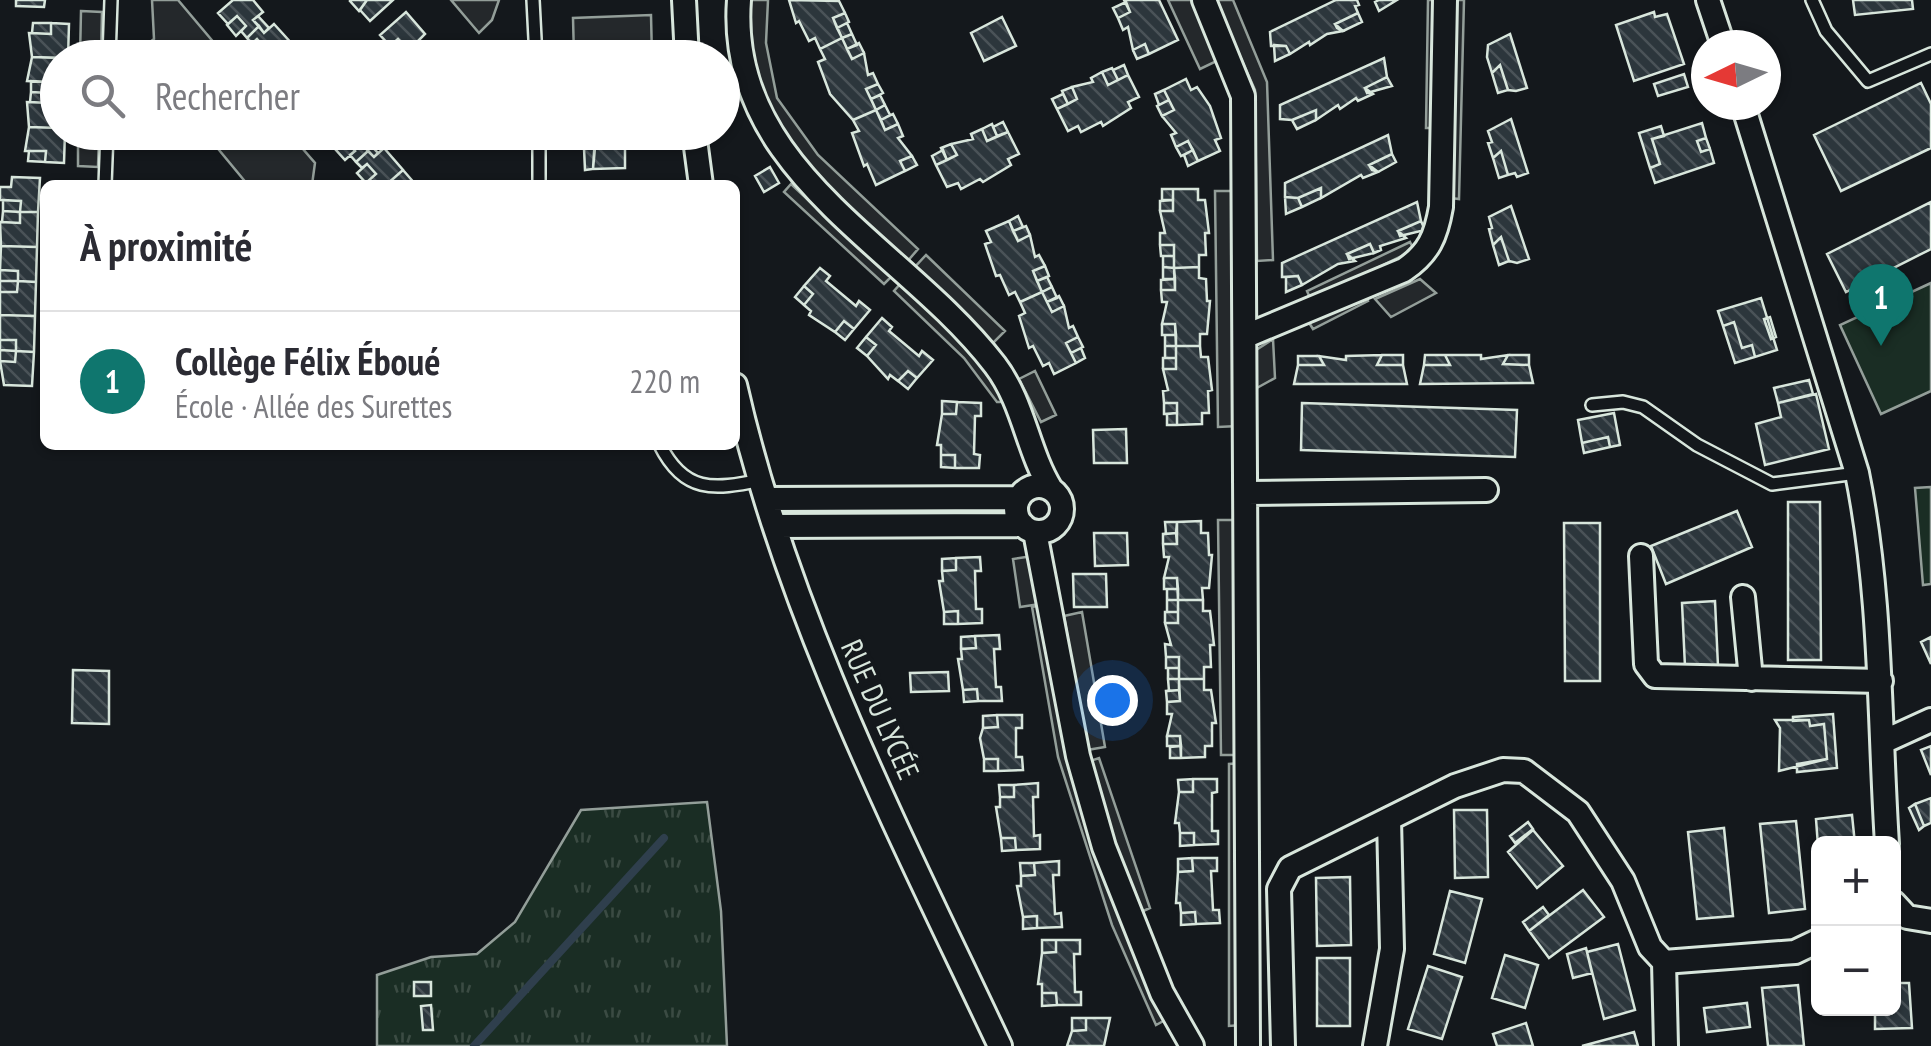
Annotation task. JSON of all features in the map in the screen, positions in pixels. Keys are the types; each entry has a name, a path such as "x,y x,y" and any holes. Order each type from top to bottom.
{"street":[{"path":"684,0 686,40"},
{"path":"739,0 742,65 765,128 810,184 925,291 996,366 1014,395 1051,488 1063,506 1061,519 1037,529 775,526"},
{"path":"1204,0 1243,96 1248,1046"},
{"path":"1246,336 1404,270 1424,256 1436,233 1441,206 1445,0"},
{"path":"1708,0 1718,30"},
{"path":"1748,120 1858,473 1873,567 1885,741 1887,836"},
{"path":"696,150 700,180"},
{"name":"RUE DU LYCÉE","path":"740,403 775,526 827,665 1000,1046"},
{"path":"1034,445 1016,510 1037,529 1078,756 1104,847 1162,993 1192,1046"},
{"path":"764,489 1022,494 1038,486 1051,488"},
{"path":"1246,493 1486,490"},
{"path":"1641,556 1649,671 1666,678 1881,681"},
{"path":"1743,597 1751,679"},
{"path":"1885,741 1931,720"},
{"path":"1283,1046 1280,889 1290,868 1455,786 1503,770 1524,772 1578,812 1623,881 1650,947 1664,962 1666,1046"},
{"path":"1376,1046 1392,949 1389,819"},
{"path":"1901,912 1906,918 1931,920"},
{"path":"1664,962 1794,952 1811,944"}],"lane":[{"path":"110,40 111,0"},
{"path":"533,0 535,40"},
{"path":"1812,0 1826,31 1868,80 1931,54"},
{"path":"105,180 106,150"},
{"path":"539,150 539,180"},
{"path":"1592,405 1623,402 1643,406 1697,445 1772,484 1858,473"},
{"path":"662,450 671,467 687,480 706,486 764,489"}],"green space":[{"path":"1931,283 1931,391 1881,414 1840,325"},
{"path":"1931,487 1931,584 1923,585 1915,488"},
{"path":"707,802 721,911 727,1046 377,1046 377,975 431,957 477,954 515,922 581,810"}],"shaded area":[{"path":"152,0 178,0 212,40 153,40"},
{"path":"451,0 499,0 492,20 479,33"},
{"path":"748,0 768,0 766,43 777,98 818,155 918,249 906,263 791,152 747,60"},
{"path":"1168,0 1194,0 1221,59 1200,69"},
{"path":"1215,0 1233,0 1267,82 1273,260 1257,261 1255,90"},
{"path":"1428,0 1437,0 1435,128 1426,128"},
{"path":"1455,0 1464,0 1459,199 1450,198"},
{"path":"81,11 102,12 101,40 80,40"},
{"path":"651,15 652,40 574,40 573,18"},
{"path":"78,150 98,150 98,167 78,166"},
{"path":"219,150 304,150 315,163 313,180 244,180"},
{"path":"791,184 891,277 884,284 784,192"},
{"path":"1215,191 1235,191 1238,426 1218,427"},
{"path":"1410,242 1414,250 1311,300 1307,291"},
{"path":"926,255 1005,331 992,344 913,269"},
{"path":"1420,279 1436,293 1391,317 1375,299"},
{"path":"901,283 972,351 1007,402 997,402 964,358 894,291"},
{"path":"1365,294 1368,301 1313,329 1308,321"},
{"path":"1273,339 1275,378 1255,389 1253,352"},
{"path":"1035,371 1056,415 1041,422 1019,379"},
{"path":"1218,520 1238,520 1241,755 1221,755"},
{"path":"1033,556 1040,604 1020,607 1013,559"},
{"path":"1041,605 1063,738 1090,834 1167,1019 1156,1025 1112,925 1058,757 1032,607"},
{"path":"1082,612 1105,747 1087,750 1064,616"},
{"path":"1099,758 1150,908 1141,912 1116,849 1090,761"},
{"path":"1241,763 1241,1025 1229,1026 1229,764"}],"building":[{"path":"16,0 45,0 44,7 16,6"},
{"path":"233,0 253,0 263,12 253,20 259,26 247,38 241,31 246,26 237,16 228,24 218,13"},
{"path":"351,0 367,0 359,11 350,1"},
{"path":"367,0 393,0 370,21 360,10"},
{"path":"789,0 839,1 845,13 833,18 842,38 820,49 815,38 809,41 799,21 796,23"},
{"path":"1124,0 1159,0 1178,40 1149,54 1145,44 1133,50 1128,27 1123,30 1118,18 1130,12"},
{"path":"1336,0 1357,0 1359,5 1355,6 1358,13 1335,24 1343,31 1327,34 1290,54 1286,46 1271,46 1270,32"},
{"path":"1379,0 1397,0 1379,11 1375,2"},
{"path":"1853,0 1912,0 1913,9 1855,15"},
{"path":"1126,2 1130,12 1118,18 1113,8"},
{"path":"406,12 425,34 419,40 385,40 380,35"},
{"path":"1654,12 1655,17 1667,14 1684,64 1634,81 1616,25"},
{"path":"845,13 849,22 837,28 833,18"},
{"path":"1358,13 1362,22 1343,31 1337,28 1335,24"},
{"path":"237,16 246,26 236,36 227,25"},
{"path":"258,16 269,28 264,33 253,20"},
{"path":"1002,17 1016,46 984,61 971,33"},
{"path":"33,23 51,23 51,34 32,33"},
{"path":"51,23 69,24 69,40 40,40 40,57 32,57 29,33 51,34"},
{"path":"847,23 852,34 842,38 837,28"},
{"path":"274,24 288,40 247,38 259,26 264,33"},
{"path":"852,34 857,45 847,49 842,38"},
{"path":"1510,34 1527,88 1516,91 1508,90 1500,65 1492,73 1487,57 1488,45"},
{"path":"842,38 852,59 864,53 868,75 873,73 878,84 866,89 876,110 853,120 830,94 818,62 825,59 820,49"},
{"path":"859,43 864,53 852,59 847,49"},
{"path":"1145,44 1149,54 1137,59 1133,50"},
{"path":"1274,45 1286,46 1290,54 1275,61"},
{"path":"32,57 40,57 40,82 27,81"},
{"path":"1384,58 1387,77 1365,88 1373,94 1358,101 1356,98 1340,109 1338,105 1316,120 1316,110 1292,120 1280,119 1280,105"},
{"path":"1124,65 1128,75 1118,80 1113,70"},
{"path":"1500,65 1508,90 1498,93 1492,73"},
{"path":"1112,68 1118,80 1108,85 1102,72"},
{"path":"1102,72 1108,85 1128,75 1139,97 1128,102 1131,108 1103,126 1101,122 1081,132 1078,126 1068,131 1057,109 1077,99 1072,87 1093,82 1091,78"},
{"path":"1684,74 1688,87 1658,96 1654,84"},
{"path":"1387,77 1392,86 1367,93 1365,88"},
{"path":"1186,79 1191,90 1197,87 1210,106 1221,138 1215,140 1220,151 1198,161 1188,141 1176,147 1171,135 1176,133 1162,116 1174,110 1164,90"},
{"path":"31,81 40,82 40,93 31,92"},
{"path":"1921,83 1931,104 1931,148 1841,191 1814,135"},
{"path":"878,84 883,93 871,99 866,89"},
{"path":"1072,87 1077,99 1068,104 1062,91"},
{"path":"1164,90 1169,100 1159,105 1155,94"},
{"path":"31,92 40,93 40,103 30,102"},
{"path":"1063,94 1068,104 1057,109 1052,99"},
{"path":"880,95 885,105 876,110 871,99"},
{"path":"1169,100 1174,110 1162,116 1157,106"},
{"path":"27,102 40,103 40,127 29,127"},
{"path":"885,105 890,115 881,120 876,110"},
{"path":"876,110 885,130 898,124 903,136 898,138 912,156 900,161 905,171 876,185 852,133 859,131 853,120"},
{"path":"1316,110 1316,120 1297,129 1292,120"},
{"path":"893,114 898,124 885,130 881,120"},
{"path":"1511,119 1528,173 1517,177 1515,173 1508,175 1501,151 1493,158 1488,143 1492,142 1488,131"},
{"path":"1003,122 1008,132 997,136 993,127"},
{"path":"1702,123 1706,138 1697,141 1701,152 1710,149 1714,163 1655,183 1650,168 1660,164 1652,139"},
{"path":"992,124 997,136 987,141 982,129"},
{"path":"1661,126 1664,136 1652,139 1660,164 1650,168 1639,133"},
{"path":"29,127 40,127 40,150 64,150 64,163 45,162 46,151 25,151"},
{"path":"982,129 987,141 1008,132 1019,154 1008,159 1011,165 983,182 980,179 961,189 958,183 947,187 936,165 957,155 951,144 973,139 971,134"},
{"path":"1388,135 1392,154 1369,165 1378,172 1363,178 1361,175 1321,198 1321,188 1298,198 1285,197 1285,183"},
{"path":"1706,138 1710,149 1701,152 1697,141"},
{"path":"1188,141 1193,150 1181,156 1176,147"},
{"path":"951,144 957,155 947,160 941,148"},
{"path":"336,150 354,150 355,151 345,160"},
{"path":"386,150 403,170 392,180 369,180 376,174 367,164 362,168 356,162 368,151 374,157"},
{"path":"584,150 595,150 593,169 585,170"},
{"path":"594,150 625,150 625,168 593,169"},
{"path":"943,150 947,160 936,165 932,156"},
{"path":"1193,150 1198,161 1188,166 1184,155"},
{"path":"29,151 46,151 45,162 28,161"},
{"path":"368,151 356,162 350,155"},
{"path":"1501,151 1508,175 1499,178 1493,158"},
{"path":"1392,154 1396,162 1378,172 1372,170 1369,165"},
{"path":"912,156 917,165 905,171 900,161"},
{"path":"367,164 376,174 363,180 357,173"},
{"path":"770,167 779,183 764,192 755,176"},
{"path":"403,170 412,180 392,180"},
{"path":"12,177 40,178 38,212 20,212 21,201 0,200 0,187 11,187"},
{"path":"1321,188 1321,198 1302,207 1298,198"},
{"path":"1162,189 1173,189 1173,200 1162,200"},
{"path":"1173,189 1198,189 1198,200 1205,200 1209,233 1205,233 1206,255 1199,255 1199,267 1174,268 1174,245 1160,245 1160,233 1165,233 1160,211 1173,211"},
{"path":"1285,197 1298,198 1302,207 1286,214"},
{"path":"3,200 21,201 20,212 3,211"},
{"path":"1173,200 1173,211 1160,211 1160,201"},
{"path":"1417,202 1421,221 1398,231 1406,238 1380,246 1381,250 1374,253 1370,244 1347,254 1355,261 1338,264 1302,285 1298,276 1282,277 1282,263"},
{"path":"1931,202 1931,249 1846,292 1827,254"},
{"path":"1511,206 1529,259 1517,263 1509,261 1501,237 1493,245 1489,229 1489,217"},
{"path":"3,211 20,212 20,223 2,222"},
{"path":"20,212 38,212 37,247 1,246 0,222 20,223"},
{"path":"1018,216 1023,227 1013,231 1009,221"},
{"path":"1009,221 1018,241 1030,235 1035,257 1039,255 1045,266 1033,271 1042,292 1020,302 1015,292 1009,295 1000,275 996,276 985,244 991,242 986,231"},
{"path":"1421,221 1425,230 1400,236 1398,231"},
{"path":"1026,226 1030,235 1018,241 1013,231"},
{"path":"1501,237 1509,261 1499,265 1493,245"},
{"path":"1370,244 1374,253 1349,259 1347,254"},
{"path":"1160,245 1174,245 1174,256 1161,256"},
{"path":"1,246 37,247 36,282 18,281 18,271 0,270"},
{"path":"1163,256 1174,256 1174,268 1163,267"},
{"path":"1045,266 1049,276 1037,281 1033,271"},
{"path":"1163,267 1174,268 1175,279 1163,279"},
{"path":"1199,267 1199,278 1206,279 1210,301 1207,334 1200,334 1200,346 1176,346 1175,324 1162,324 1167,302 1162,302 1161,290 1175,290 1174,268"},
{"path":"820,268 830,276 826,281 856,306 859,301 870,310 854,329 844,321 835,332 809,315 811,311 804,305 813,294 804,286"},
{"path":"0,270 18,271 18,281 0,281"},
{"path":"1298,276 1302,285 1286,292 1286,277"},
{"path":"1047,277 1052,287 1042,292 1037,281"},
{"path":"1175,279 1175,290 1161,290 1161,280"},
{"path":"0,281 18,281 17,292 0,292"},
{"path":"18,281 36,282 35,316 0,315 0,292 17,292"},
{"path":"804,286 813,294 804,305 795,297"},
{"path":"1052,287 1057,298 1047,302 1042,292"},
{"path":"1042,292 1052,312 1064,306 1069,328 1073,326 1078,337 1066,343 1076,363 1054,374 1049,363 1043,366 1033,346 1029,348 1019,316 1025,313 1020,302"},
{"path":"1059,296 1064,306 1052,312 1047,302"},
{"path":"1761,298 1777,350 1755,357 1752,345 1742,348 1734,322 1723,326 1718,311"},
{"path":"0,315 35,316 34,352 16,351 16,340 0,340"},
{"path":"1770,317 1776,337 1771,339 1764,319"},
{"path":"882,318 892,327 889,331 919,356 922,351 933,360 917,378 908,371 898,381 890,375 888,379 867,356 876,345 866,337"},
{"path":"844,321 854,329 845,340 835,332"},
{"path":"1734,322 1742,348 1752,345 1755,357 1735,363 1723,326"},
{"path":"1162,324 1175,324 1176,335 1162,335"},
{"path":"1165,335 1176,335 1176,346 1165,346"},
{"path":"866,337 876,345 867,356 857,348"},
{"path":"1078,337 1083,347 1071,353 1066,343"},
{"path":"0,340 16,340 16,351 0,350"},
{"path":"1165,346 1176,346 1176,358 1165,358"},
{"path":"1176,346 1200,346 1201,357 1208,357 1212,390 1208,391 1209,413 1202,413 1202,424 1177,425 1177,403 1164,403 1163,391 1168,390 1163,369 1176,369"},
{"path":"1081,348 1085,358 1076,363 1071,353"},
{"path":"0,350 16,351 15,362 0,361"},
{"path":"16,351 34,352 32,386 4,385 0,361 15,362"},
{"path":"1382,355 1377,365 1403,365 1407,384 1294,384 1298,365 1324,365 1319,356 1346,360 1346,356"},
{"path":"1382,355 1403,355 1403,365 1377,365"},
{"path":"1425,355 1445,355 1450,365 1424,365"},
{"path":"1445,355 1481,355 1481,359 1508,355 1503,364 1529,365 1533,383 1420,384 1424,365 1450,365"},
{"path":"1508,355 1529,355 1529,365 1503,364"},
{"path":"1298,356 1319,356 1324,365 1298,365"},
{"path":"1163,358 1176,358 1176,369 1163,369"},
{"path":"908,371 917,378 908,389 898,381"},
{"path":"1809,380 1813,394 1778,403 1774,388"},
{"path":"1816,394 1829,449 1765,465 1756,424 1781,417 1778,403"},
{"path":"942,401 957,402 956,414 942,414"},
{"path":"957,402 981,403 981,416 975,416 974,454 980,455 979,468 955,468 955,455 941,455 941,445 937,445 942,414 956,414"},
{"path":"1164,403 1177,403 1177,413 1164,414"},
{"path":"1302,403 1517,410 1515,457 1301,450"},
{"path":"1177,413 1177,425 1167,425 1167,414"},
{"path":"1614,413 1620,445 1610,447 1608,437 1582,443 1578,420"},
{"path":"1126,429 1127,463 1094,463 1093,430"},
{"path":"1608,437 1610,447 1584,453 1582,443"},
{"path":"941,455 955,455 955,468 941,467"},
{"path":"1788,502 1820,502 1821,660 1788,660"},
{"path":"1737,511 1752,547 1666,584 1651,546"},
{"path":"1201,521 1201,533 1208,533 1212,555 1209,588 1202,588 1203,600 1178,600 1177,578 1164,578 1169,557 1164,557 1163,544 1177,544 1177,522"},
{"path":"1165,522 1177,522 1176,533 1166,534"},
{"path":"1564,523 1600,523 1600,681 1565,681"},
{"path":"1094,533 1127,533 1128,565 1095,566"},
{"path":"1176,533 1177,544 1163,544 1163,534"},
{"path":"980,557 981,571 975,571 976,609 982,609 982,623 958,624 958,611 944,612 939,581 943,581 942,571 956,570 956,558"},
{"path":"956,558 956,570 942,571 942,559"},
{"path":"1073,574 1106,574 1107,607 1074,607"},
{"path":"1164,578 1177,578 1178,589 1164,589"},
{"path":"1167,589 1178,589 1178,600 1167,600"},
{"path":"1167,600 1178,600 1178,612 1167,612"},
{"path":"1178,600 1203,600 1203,611 1210,611 1214,645 1210,645 1211,667 1204,667 1204,679 1179,679 1179,657 1166,657 1165,644 1171,645 1165,623 1178,623"},
{"path":"1715,601 1718,666 1685,667 1682,603"},
{"path":"958,611 958,624 944,624 944,612"},
{"path":"1165,612 1178,612 1178,623 1165,623"},
{"path":"999,635 1000,649 994,649 996,687 1001,687 1002,701 978,701 977,689 963,690 958,659 962,659 961,649 976,648 975,636"},
{"path":"975,636 976,648 961,649 961,637"},
{"path":"1931,637 1931,664 1921,642"},
{"path":"1166,657 1179,657 1179,668 1166,668"},
{"path":"1168,668 1179,668 1179,679 1168,679"},
{"path":"73,670 109,671 109,724 72,723"},
{"path":"948,672 949,691 911,692 910,673"},
{"path":"1168,679 1179,679 1179,690 1169,691"},
{"path":"1179,679 1204,679 1204,690 1211,690 1216,723 1212,723 1212,746 1205,746 1205,757 1181,758 1180,736 1167,736 1172,714 1167,714 1167,702 1180,701"},
{"path":"977,689 978,701 964,702 963,690"},
{"path":"1179,690 1180,701 1167,702 1166,691"},
{"path":"1833,714 1837,768 1797,772 1797,764 1827,759 1824,724 1810,726 1809,720 1793,721 1793,717"},
{"path":"997,715 1022,715 1022,728 1016,728 1016,757 1022,757 1023,770 998,771 998,759 984,759 980,738 983,728 998,727"},
{"path":"997,715 998,727 983,728 983,716"},
{"path":"1775,720 1809,720 1810,726 1824,724 1827,759 1779,771 1780,728"},
{"path":"1167,736 1180,736 1181,746 1167,746"},
{"path":"1181,746 1181,758 1170,758 1170,747"},
{"path":"1931,746 1931,775 1921,750"},
{"path":"984,759 998,759 998,771 984,771"},
{"path":"1193,779 1217,779 1217,792 1212,793 1212,831 1218,831 1218,844 1194,845 1194,833 1180,833 1179,823 1175,823 1179,792 1193,792"},
{"path":"1193,779 1193,792 1179,792 1178,780"},
{"path":"1038,783 1038,797 1033,797 1034,836 1040,835 1040,849 1016,850 1015,838 1001,838 996,807 1000,807 1000,797 1014,797 1014,785"},
{"path":"999,785 1014,785 1014,797 1000,797"},
{"path":"1931,798 1931,823 1924,826 1915,804"},
{"path":"1915,804 1924,826 1919,830 1909,808"},
{"path":"1454,810 1487,810 1488,877 1455,878"},
{"path":"1852,815 1854,836 1817,836 1816,819"},
{"path":"1796,821 1805,909 1769,913 1760,824"},
{"path":"1528,822 1533,829 1515,843 1510,836"},
{"path":"1724,828 1733,916 1697,919 1688,832"},
{"path":"1533,830 1563,866 1537,888 1508,852"},
{"path":"1180,833 1194,833 1194,845 1180,846"},
{"path":"1001,838 1015,838 1016,850 1002,851"},
{"path":"1192,858 1217,858 1217,871 1211,871 1213,910 1219,910 1220,923 1196,924 1195,912 1181,913 1180,903 1176,903 1178,872 1193,871"},
{"path":"1192,858 1193,871 1178,872 1178,859"},
{"path":"1059,861 1059,875 1053,875 1055,914 1061,913 1062,927 1037,928 1037,916 1023,917 1017,886 1021,886 1021,876 1035,875 1034,863"},
{"path":"1020,863 1034,863 1035,875 1021,876"},
{"path":"1350,877 1351,945 1317,946 1316,878"},
{"path":"1583,890 1604,917 1549,958 1529,931"},
{"path":"1450,891 1482,899 1465,963 1434,954"},
{"path":"1543,907 1549,915 1529,931 1523,922"},
{"path":"1195,912 1196,924 1181,925 1181,913"},
{"path":"1037,916 1037,928 1023,929 1023,917"},
{"path":"1042,940 1056,940 1056,952 1042,953"},
{"path":"1056,940 1080,940 1080,954 1074,954 1075,992 1081,992 1081,1005 1057,1005 1056,993 1042,993 1042,984 1038,984 1042,953 1056,952"},
{"path":"1618,944 1635,1010 1604,1019 1587,952"},
{"path":"1586,948 1592,973 1573,978 1567,954"},
{"path":"1505,955 1538,965 1525,1008 1492,998"},
{"path":"1317,958 1350,958 1350,1026 1317,1026"},
{"path":"1428,966 1462,977 1442,1039 1408,1029"},
{"path":"414,982 431,982 431,996 414,996"},
{"path":"1901,983 1909,983 1912,1028 1875,1029 1875,1016 1901,1016"},
{"path":"1798,985 1804,1046 1768,1046 1762,988"},
{"path":"1042,993 1056,993 1057,1005 1042,1006"},
{"path":"1747,1003 1750,1027 1707,1032 1704,1008"},
{"path":"431,1005 433,1030 423,1030 421,1006"},
{"path":"1072,1018 1086,1018 1086,1030 1072,1031"},
{"path":"1086,1018 1110,1018 1104,1046 1067,1046 1072,1031 1086,1030"},
{"path":"1526,1023 1533,1046 1497,1046 1493,1034"},
{"path":"1634,1032 1638,1046 1582,1046"}],"waterway":[{"path":"474,1046 664,838"}],"place":[{"name":"Collège Félix Éboué","path":"1881,346"}]}
